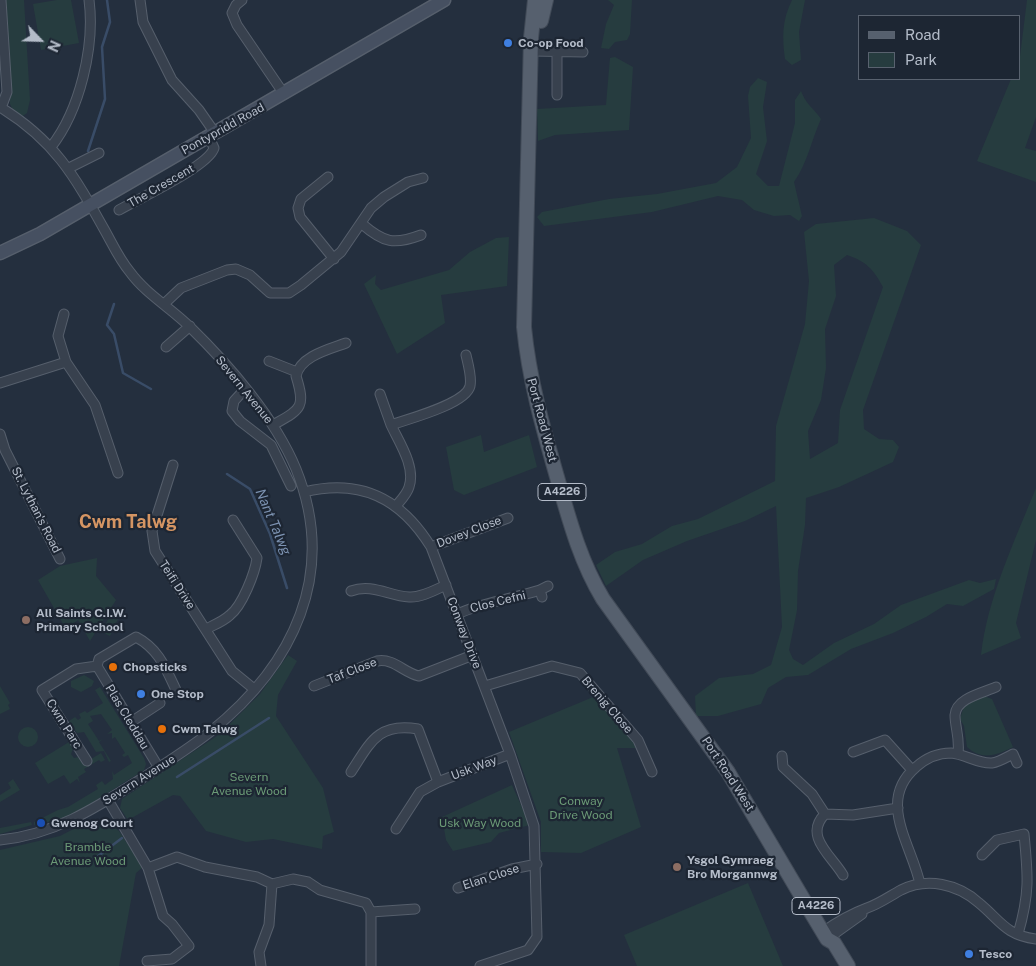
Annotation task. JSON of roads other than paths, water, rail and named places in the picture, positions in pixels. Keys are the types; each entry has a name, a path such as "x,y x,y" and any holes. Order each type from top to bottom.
{"main road":[{"name":"Port Road West","path":"535,0 531,38 523,289 525,334 538,408 576,542 589,573 603,599 718,758 790,873 796,877 848,966"},
{"name":"Port Road West","path":"532,50 546,0"},
{"name":"Pontypridd Road","path":"0,253 40,234 284,94 441,1"}],"street":[{"path":"0,107 7,92 1,0"},
{"path":"51,147 61,135 84,81 92,22 89,0"},
{"path":"140,0 142,22 172,80 199,110 212,135"},
{"path":"242,0 236,5 232,13 237,25 284,94"},
{"path":"532,50 583,52"},
{"path":"557,52 557,95"},
{"name":"Severn Avenue","path":"0,107 25,122 51,147 69,168 129,272 190,326 245,389 273,425 288,451 304,492 313,551 309,591 300,618 287,644 254,689 212,731 159,768 81,816 51,829 0,840"},
{"name":"The Crescent","path":"119,210 187,173 207,158 214,148 212,135"},
{"path":"69,168 99,153"},
{"path":"328,177 302,199 298,208 300,217 334,258"},
{"path":"164,304 181,288 226,270 236,269 250,274 270,293 289,293 334,258 349,243 370,208 408,182 424,178"},
{"path":"362,224 379,238 386,240 401,242 421,235"},
{"path":"64,314 58,336 66,362 95,405 118,472"},
{"path":"166,347 190,326"},
{"path":"273,425 297,411 302,403 297,372 307,359 346,343"},
{"path":"391,425 448,404 466,394 470,385 466,355"},
{"path":"269,361 297,372"},
{"path":"0,382 66,362"},
{"path":"245,389 234,401 232,411 240,421 271,445 291,486"},
{"path":"380,394 408,463 412,478 409,490 396,506"},
{"name":"St. Lythan's Road","path":"0,434 5,450 60,559"},
{"name":"Teifi Drive","path":"173,465 152,531 155,551 232,671 254,689"},
{"name":"Conway Drive","path":"304,492 324,487 348,488 378,496 396,506 421,530 431,547 510,754 534,826 536,864"},
{"name":"Dovey Close","path":"431,547 508,518"},
{"path":"206,629 230,615 237,607 255,569 257,558 233,520"},
{"path":"352,591 360,588 375,589 408,597 423,594 446,585"},
{"name":"Clos Cefni","path":"457,614 480,604 543,591"},
{"name":"Cwm Parc","path":"87,760 42,690 76,669 96,666 99,660 136,637 150,644 161,659 177,692"},
{"name":"Taf Close","path":"314,686 385,659 419,676 473,655"},
{"name":"Plas Cleddau","path":"96,666 159,768"},
{"name":"Brenig Close","path":"484,686 552,666 580,673 638,740 644,765 652,772"},
{"path":"958,754 960,739 955,715 957,707 964,701 996,687"},
{"path":"130,722 160,703"},
{"name":"Usk Way","path":"351,772 374,736 404,726 418,729 438,782"},
{"path":"853,752 885,740 912,770"},
{"name":"Usk Way","path":"396,829 420,792 438,782 510,754"},
{"path":"920,884 916,864 904,842 899,826 898,808 902,785 912,770 934,756 958,754 994,763 1013,754 1017,763"},
{"path":"782,756 782,767 812,794 825,814"},
{"path":"108,800 148,868 163,916 172,924 188,946 172,959 147,961"},
{"path":"825,814 853,815 898,808"},
{"path":"825,814 817,827 817,838 822,848 843,875"},
{"path":"982,854 997,840 1024,834 1028,872 1027,903 1018,934"},
{"path":"148,868 177,857 205,867 257,877 272,884 293,878 308,882 320,890 366,903 371,912 370,966"},
{"name":"Elan Close","path":"458,888 512,869 536,864 536,937 528,950 480,966"},
{"path":"261,966 259,952 269,925 272,884"},
{"path":"830,935 861,910 902,889 920,884 948,886 961,890 979,903 1002,926 1018,934 1036,939"},
{"path":"371,912 415,909"}],"waterway":[{"name":"Nant Talwg","path":"88,151 105,99 102,47 110,22 107,0"},
{"name":"Nant Talwg","path":"114,304 107,325 114,334 123,373 151,389"},
{"name":"Nant Talwg","path":"227,474 250,489 270,534 287,588"},
{"name":"Nant Talwg","path":"177,777 269,718"},
{"name":"Nant Talwg","path":"97,857 122,838"}],"place":[{"name":"Co-op Food","path":"508,43"},
{"name":"All Saints C.I.W. Primary School","path":"26,620"},
{"name":"Chopsticks","path":"113,667"},
{"name":"One Stop","path":"141,694"},
{"name":"Cwm Talwg","path":"162,729"},
{"name":"Gwenog Court","path":"41,823"},
{"name":"Ysgol Gymraeg Bro Morgannwg","path":"677,867"},
{"name":"Tesco","path":"969,954"}],"district":[{"name":"Cwm Talwg","path":"128,522"}],"park label":[{"name":"Severn Avenue Wood","path":"249,784"},
{"name":"Conway Drive Wood","path":"581,808"},
{"name":"Usk Way Wood","path":"480,823"},
{"name":"Bramble Avenue Wood","path":"88,854"}]}
